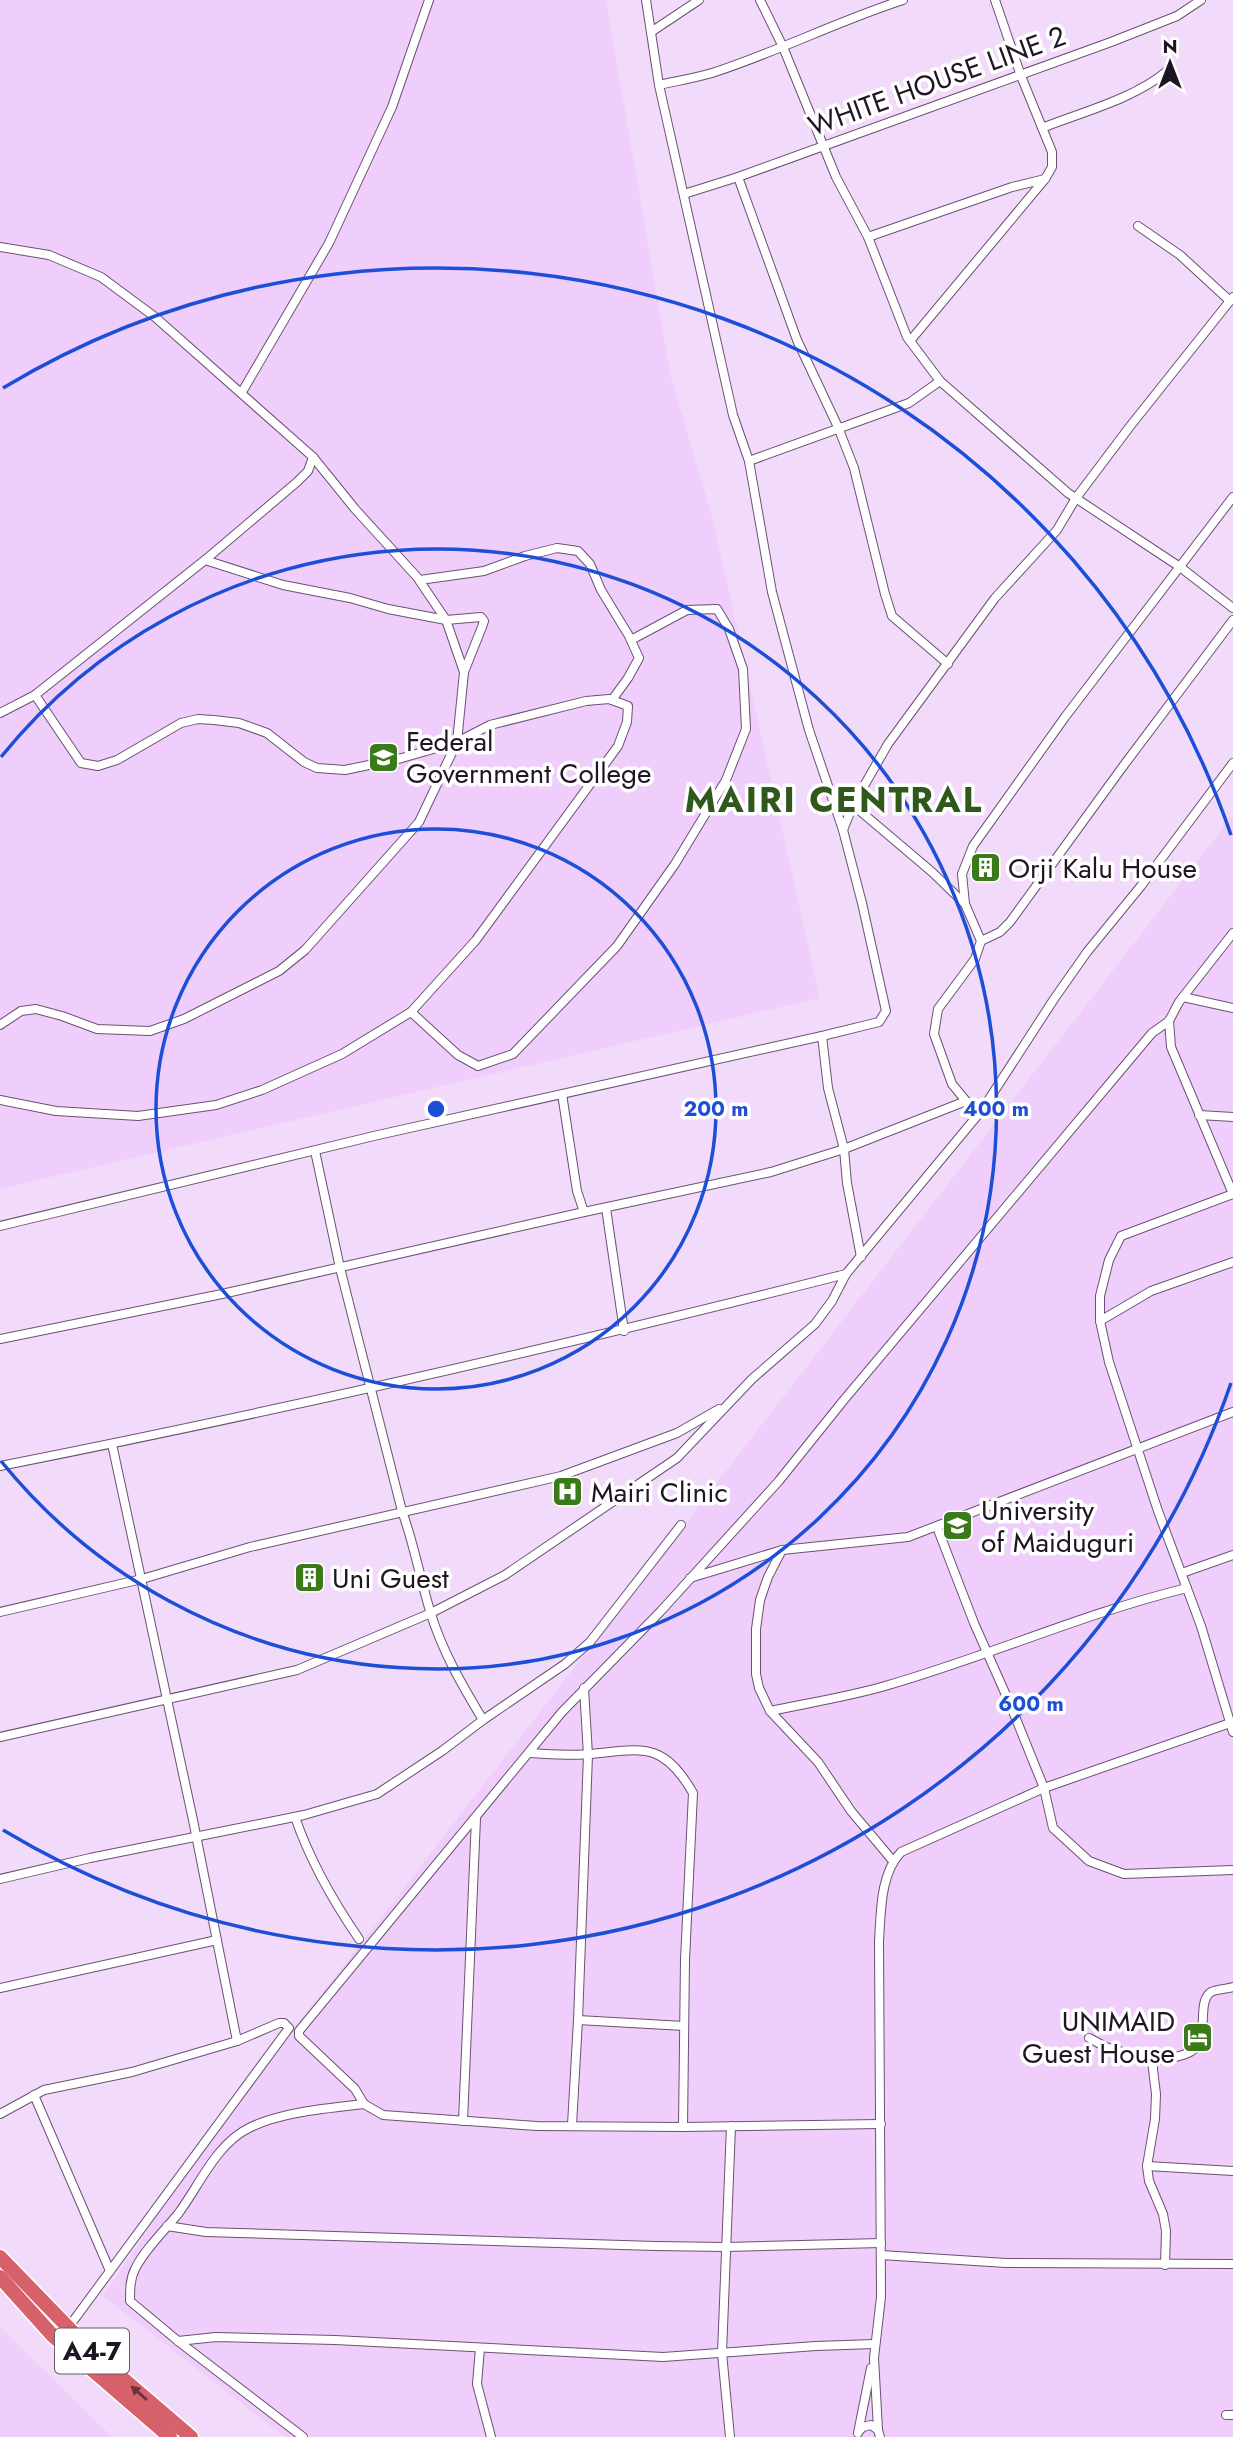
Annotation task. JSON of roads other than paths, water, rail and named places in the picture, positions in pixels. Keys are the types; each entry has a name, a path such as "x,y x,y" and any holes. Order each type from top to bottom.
{"highway":[{"name":"A4-7","path":"0,2257 9,2280 53,2336 170,2437"},
{"name":"A4-7","path":"9,2280 68,2328 191,2437"}],"street":[{"path":"242,392 329,243 392,107 429,0"},
{"path":"0,1226 314,1151 822,1036 879,1022 886,1011 862,902 809,730 772,592 749,461 733,415 659,85 646,0"},
{"path":"651,32 699,0"},
{"path":"760,0 783,47 836,177 868,237 910,341 940,381 1076,498 1180,567 1233,608"},
{"path":"659,85 710,73 783,47 858,14 904,0"},
{"path":"910,341 1052,167 1052,152 1021,76 995,0"},
{"name":"WHITE HOUSE LINE 2","path":"684,194 1021,76 1177,16 1201,0"},
{"path":"1042,128 1152,84 1167,71"},
{"path":"738,177 797,340 854,468 884,594 892,616 948,664"},
{"path":"868,237 1045,178"},
{"path":"842,830 888,744 995,598 1057,530 1076,498 1131,425 1232,299 1180,255 1138,226"},
{"path":"0,247 49,255 101,277 155,317 313,457 355,509 420,580 446,620 464,672"},
{"path":"749,461 909,403 940,381"},
{"path":"0,713 35,695 205,560 297,482 308,471 313,457"},
{"path":"982,1110 966,1101 952,1084 934,1034 938,1009 975,959 981,941 965,904 962,874 973,846 1065,717 1233,497"},
{"path":"420,580 484,570 557,548 578,551 590,564 601,590 639,658 611,700"},
{"path":"0,1025 21,1011 36,1009 97,1029 150,1031 184,1019 279,971 305,950 358,894 419,822 457,742 464,672 484,621 481,617 446,620 388,609 350,598 283,585 205,560"},
{"path":"411,1012 458,1055 478,1066 513,1054 617,946 675,864 726,780 747,729 743,669 729,629 717,609 687,610 631,640"},
{"path":"981,941 1000,932 1010,922 1233,620"},
{"path":"0,1100 56,1111 138,1116 216,1105 262,1090 342,1054 411,1012 476,940 618,746 627,722 628,706 611,700 586,701 490,725 457,742 345,771 317,768 304,762 267,733 239,723 198,719 181,723 117,760 98,766 81,762 35,695"},
{"path":"0,1737 296,1670 431,1613 505,1575 677,1458 752,1379 815,1324 832,1301 846,1274 982,1110 1087,952 1141,886 1233,763"},
{"path":"853,805 932,872 965,904"},
{"path":"881,2124 537,2126 383,2115 364,2104 355,2089 299,2036 299,2031 584,1688 647,1626 778,1482 1153,1033 1169,1021 1183,997 1233,933"},
{"path":"1183,997 1233,1007"},
{"path":"879,2432 874,2344 881,2297 880,1920 893,1861 901,1852 1044,1788 1232,1725 1108,1362 1100,1321 1100,1296 1109,1260 1121,1236 1233,1194 1171,1047 1169,1021"},
{"path":"822,1036 828,1088 844,1149 847,1183 861,1257"},
{"path":"562,1094 577,1191 584,1212"},
{"path":"0,1339 222,1294 771,1172 844,1149 966,1101"},
{"path":"1199,1115 1233,1117"},
{"path":"314,1151 340,1268 431,1613 454,1672 483,1720"},
{"path":"606,1208 624,1331"},
{"path":"1100,1321 1151,1291 1233,1262"},
{"path":"0,1466 112,1444 624,1331 846,1274"},
{"path":"0,1612 142,1580 250,1547 561,1476 677,1433 728,1404"},
{"path":"690,1578 782,1550 864,1540 894,1540 937,1527 1233,1412"},
{"path":"112,1444 197,1837 237,2041"},
{"path":"0,1879 295,1817 377,1794 565,1664 590,1642 681,1525"},
{"path":"937,1527 1044,1788 1053,1828 1089,1861 1124,1874 1233,1870"},
{"path":"782,1550 760,1600 756,1629 756,1674 759,1688 769,1711 818,1762 851,1811 893,1861"},
{"path":"1182,1573 1233,1555"},
{"path":"769,1711 884,1686 1138,1600 1187,1588"},
{"path":"572,2125 587,1755 584,1688"},
{"path":"530,1753 587,1755 634,1749 655,1753 680,1771 693,1793 683,2127"},
{"path":"295,1817 305,1845 338,1907 359,1939"},
{"path":"463,2121 476,1818"},
{"path":"0,1988 217,1940"},
{"path":"1088,2038 1106,2047 1152,2061 1192,2052 1202,2038 1202,2017 1208,1996 1212,1992 1233,1987"},
{"path":"578,2020 684,2026"},
{"path":"0,2114 44,2090 132,2072 237,2041 278,2023 285,2023 289,2028 68,2328"},
{"path":"1152,2061 1156,2094 1155,2119 1147,2166 1149,2181 1163,2214 1166,2231 1165,2265"},
{"path":"34,2095 110,2271"},
{"path":"303,2437 130,2301 130,2286 135,2269 208,2168 240,2133 253,2126 304,2111 364,2104"},
{"path":"730,2437 722,2353 731,2126"},
{"path":"1147,2166 1233,2171"},
{"path":"167,2226 206,2232 726,2247 881,2243"},
{"path":"881,2255 1006,2263 1233,2264"},
{"path":"178,2341 216,2337 335,2340 663,2357 874,2344"},
{"path":"480,2348 477,2384 491,2437"},
{"path":"858,2435 874,2358"},
{"path":"858,2435 867,2425 887,2437"}],"place":[{"name":"Federal Government College","path":"383,757"},
{"name":"Orji Kalu House","path":"985,868"},
{"name":"Mairi Clinic","path":"568,1492"},
{"name":"University of Maiduguri","path":"958,1526"},
{"name":"Uni Guest","path":"309,1578"},
{"name":"UNIMAID Guest House","path":"1198,2037"}],"district":[{"name":"MAIRI CENTRAL","path":"834,800"}]}
